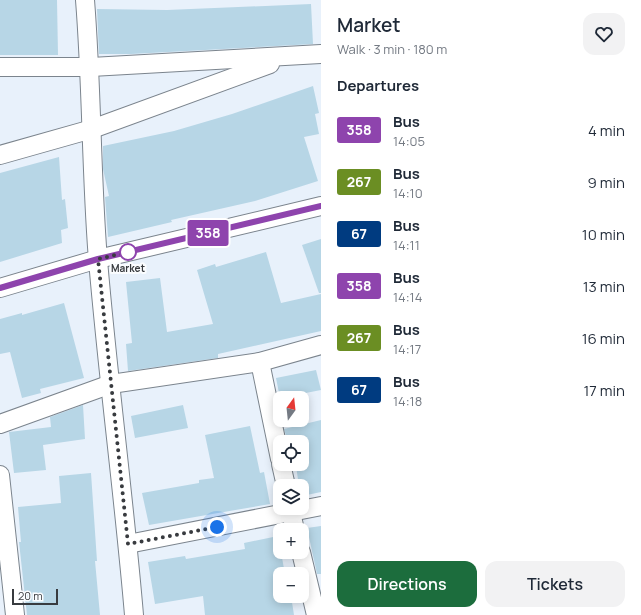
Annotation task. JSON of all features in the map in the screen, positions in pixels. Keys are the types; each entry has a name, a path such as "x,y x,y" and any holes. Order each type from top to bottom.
{"street":[{"path":"85,0 91,67 92,129 98,259 134,615"},
{"path":"0,67 91,67 288,58 321,54"},
{"path":"0,155 92,129 288,58"},
{"path":"0,288 98,259 321,206"},
{"path":"0,424 111,384 260,362 321,345"},
{"path":"260,362 275,435"},
{"path":"0,475 15,615"},
{"path":"128,544 292,517 321,506"},
{"path":"303,559 316,615"}],"building":[{"path":"0,0 57,0 58,55 0,55"},
{"path":"311,4 313,44 131,54 99,54 97,9 167,10"},
{"path":"313,86 319,113 315,114 319,134 304,137 318,181 255,201 171,220 172,222 108,237 105,197 109,196 103,169 103,146 174,131 232,114"},
{"path":"59,157 62,200 65,199 68,228 61,230 62,243 0,262 0,173"},
{"path":"321,239 321,293 319,293 302,245"},
{"path":"266,252 281,303 321,294 321,331 218,354 218,358 128,371 126,344 132,343 126,282 160,278 167,332 213,324 197,270 215,264 216,267"},
{"path":"64,303 84,378 40,389 41,393 22,398 10,352 0,354 0,319 22,313 22,315"},
{"path":"316,370 321,390 309,392 309,391 279,391 276,378"},
{"path":"83,405 85,439 43,445 46,470 14,473 9,432 51,427 50,417"},
{"path":"183,405 188,428 135,438 131,416"},
{"path":"321,420 321,492 309,495 309,479 298,479 297,471 309,471 309,435 286,435 284,429 292,427 309,427 309,423"},
{"path":"250,426 260,473 264,472 270,504 149,525 142,493 199,483 199,480 214,478 205,435"},
{"path":"91,473 97,561 95,561 100,615 27,615 19,542 21,542 18,507 61,503 59,476"},
{"path":"321,526 321,574 317,574 309,537 309,528"},
{"path":"273,537 273,559 282,559 284,567 273,567 273,603 292,603 294,615 205,615 203,596 155,604 148,562 185,556 186,559 245,549 244,543"}],"bus line":[{"name":"358","path":"0,288 98,259 321,206"}],"place":[{"name":"Market","path":"128,252"}],"route":[{"path":"128,252 98,259 128,544 217,527"}]}
